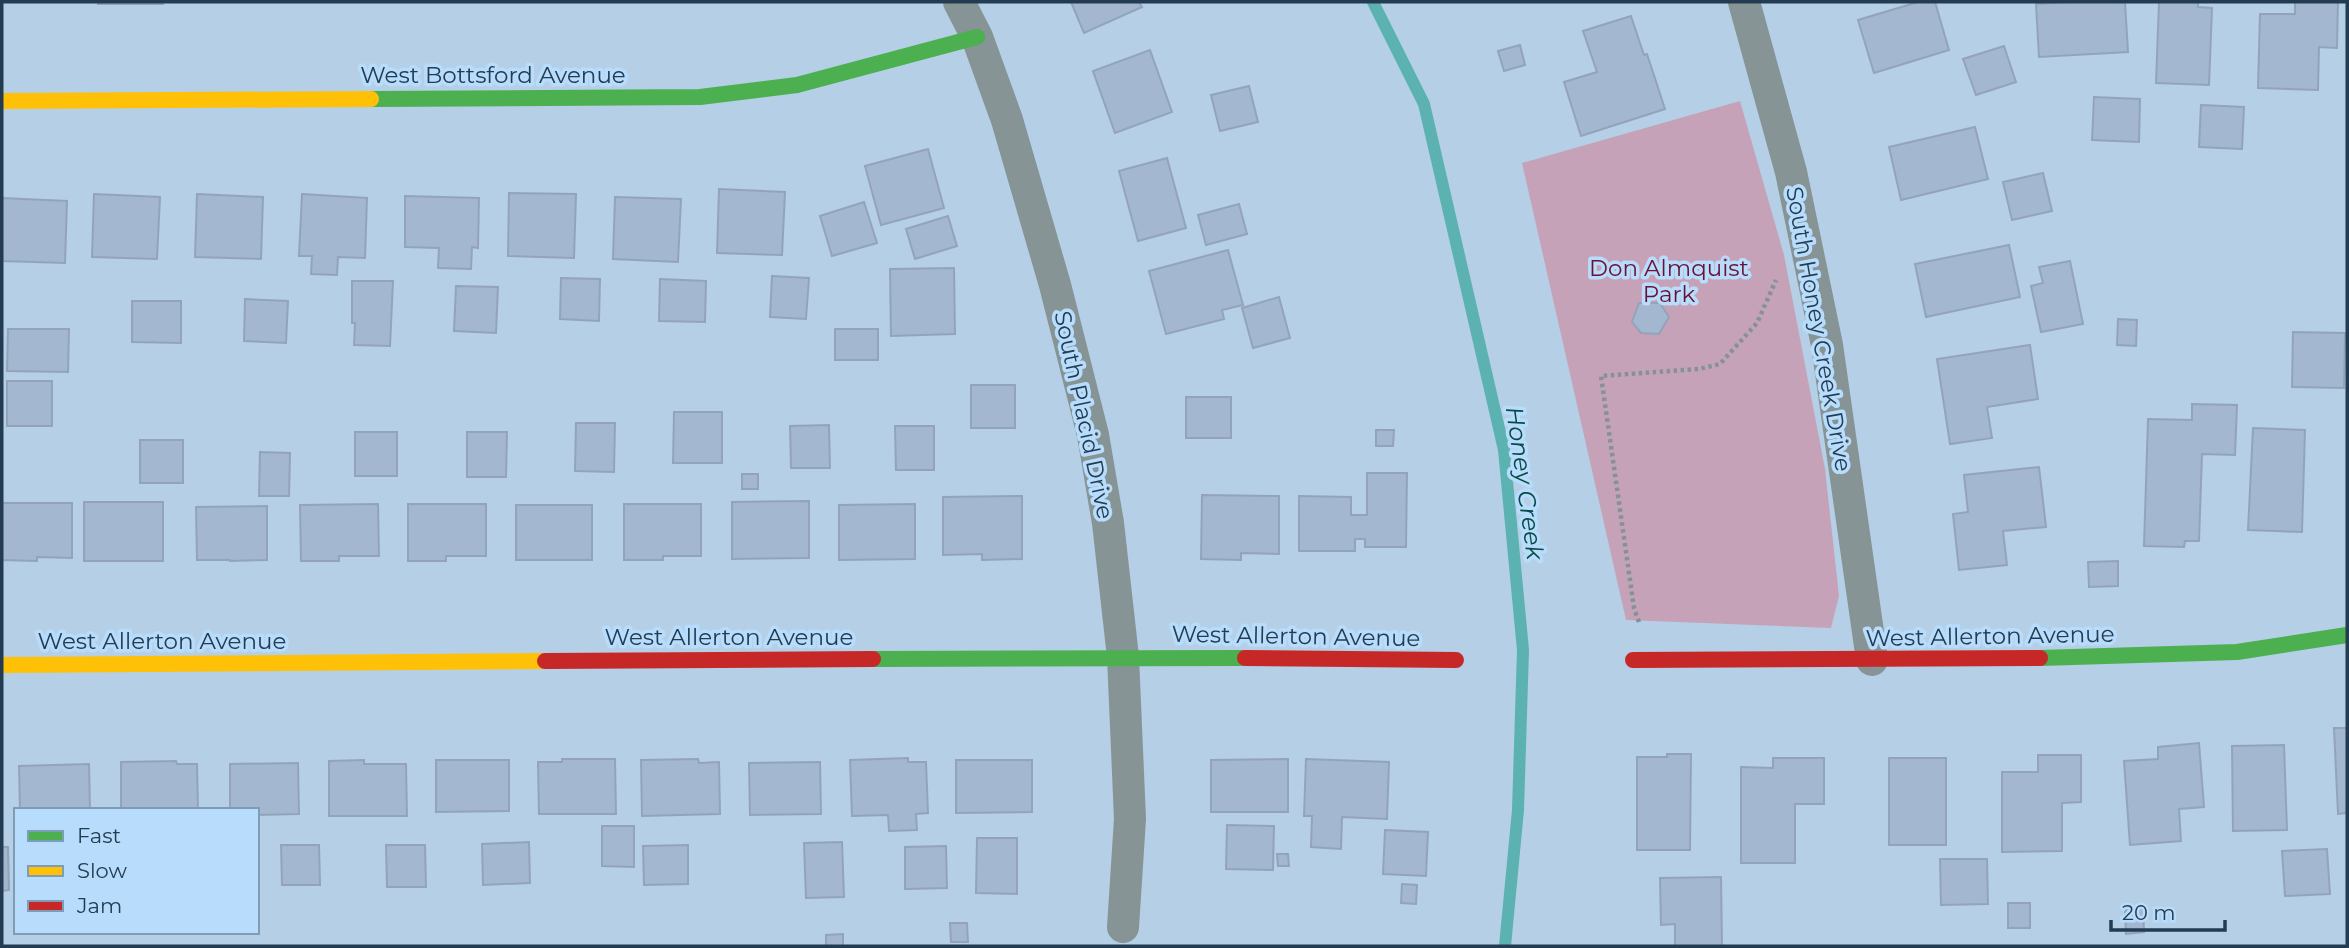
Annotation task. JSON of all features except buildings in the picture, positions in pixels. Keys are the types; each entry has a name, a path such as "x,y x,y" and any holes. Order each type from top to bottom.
{"street":[{"name":"South Placid Drive","path":"959,2 977,37 1011,133 1055,285 1093,435 1108,523 1123,657 1130,819 1124,927"},
{"name":"South Honey Creek Drive","path":"1744,2 1791,172 1827,345 1872,660"},
{"name":"West Bottsford Avenue","path":"2,101 700,97 797,85 977,37"},
{"name":"West Allerton Avenue","path":"1633,660 2124,657 2237,652 2347,635"},
{"name":"West Allerton Avenue","path":"2,665 1123,657 1456,660"}],"path":[{"path":"1650,660 1634,608 1601,376 1699,369 1720,364 1757,323 1802,223"}],"green space":[{"name":"Don Almquist Park","path":"1740,101 1784,255 1825,469 1839,596 1831,628 1626,620 1522,163"}],"waterway":[{"name":"Honey Creek","path":"1373,2 1424,104 1504,450 1523,650 1518,810 1505,946"}],"traffic: fast":[{"path":"371,99 700,97 797,85 977,37"},
{"path":"2040,658 2237,652 2347,635"},
{"path":"873,659 1245,658"}],"traffic: slow":[{"path":"2,101 371,99"},
{"path":"2,665 545,661"}],"traffic: jam":[{"path":"1245,658 1456,660"},
{"path":"1633,660 2040,658"},
{"path":"545,661 873,659"}]}
